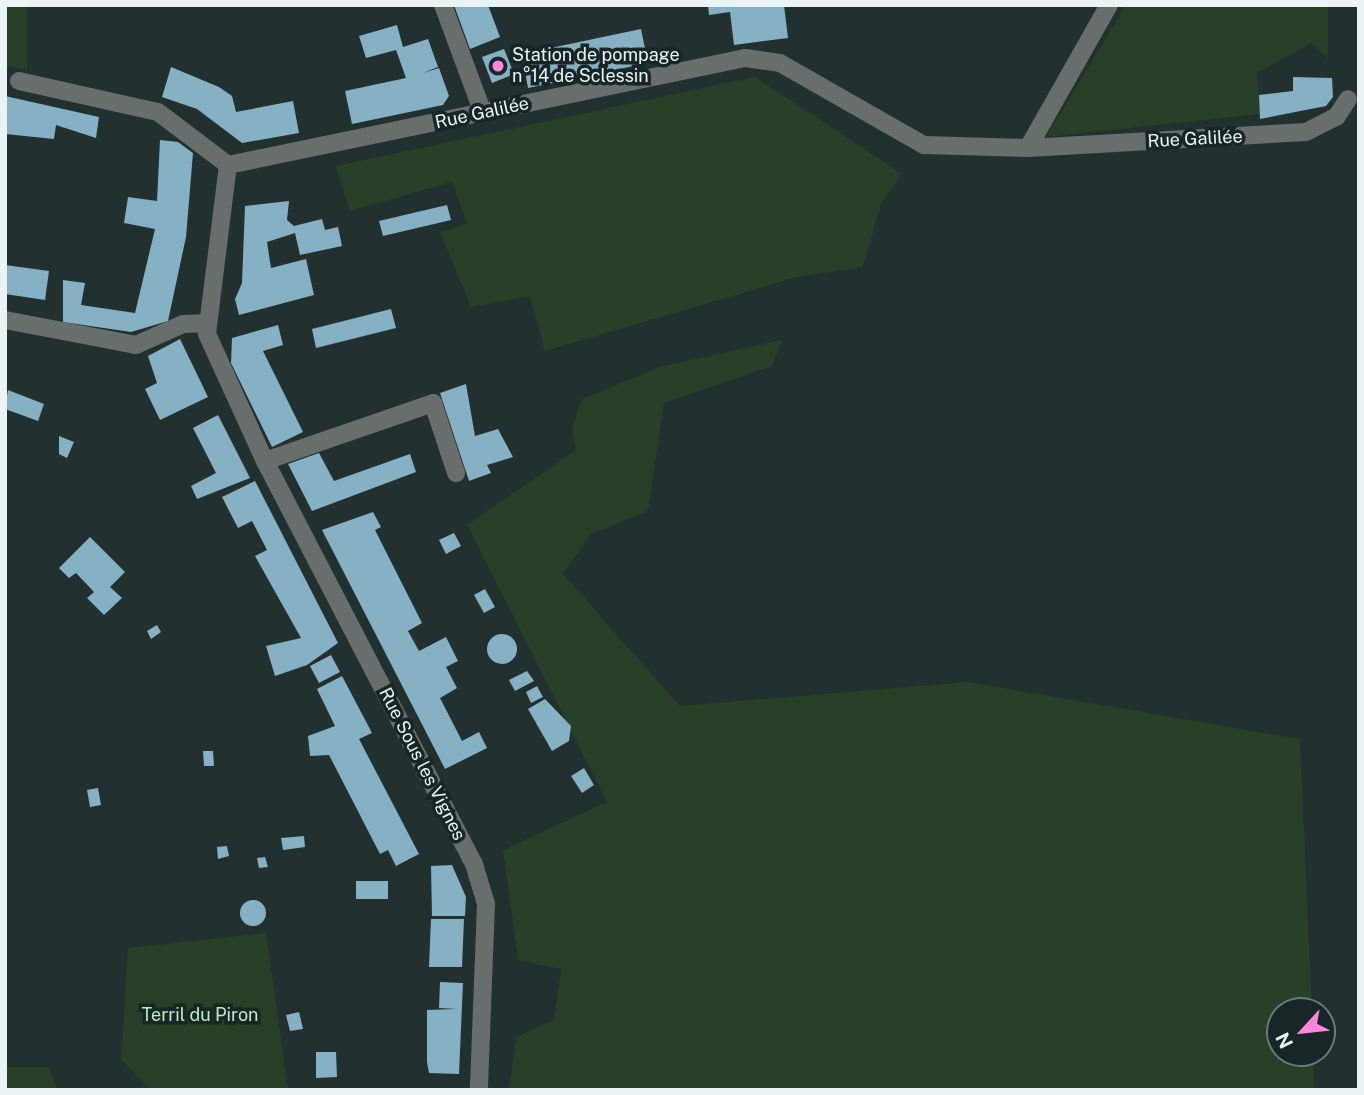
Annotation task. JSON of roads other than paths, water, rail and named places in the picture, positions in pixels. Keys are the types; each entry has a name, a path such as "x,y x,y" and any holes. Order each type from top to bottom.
{"street":[{"path":"443,5 483,113"},
{"path":"1028,148 1109,5"},
{"name":"Rue Galilée","path":"228,165 745,58 780,63 924,145 1028,148 1306,132 1337,116 1348,99"},
{"path":"19,80 158,112 228,165"},
{"name":"Rue Sous les Vignes","path":"228,165 206,323 217,365 474,864 486,904 479,1090"},
{"path":"5,320 136,345 183,324 206,323"},
{"path":"265,461 433,403 456,473"}],"place":[{"name":"Station de pompage n°14 de Sclessin","path":"498,66"}],"park label":[{"name":"Terril du Piron","path":"200,1015"}]}
